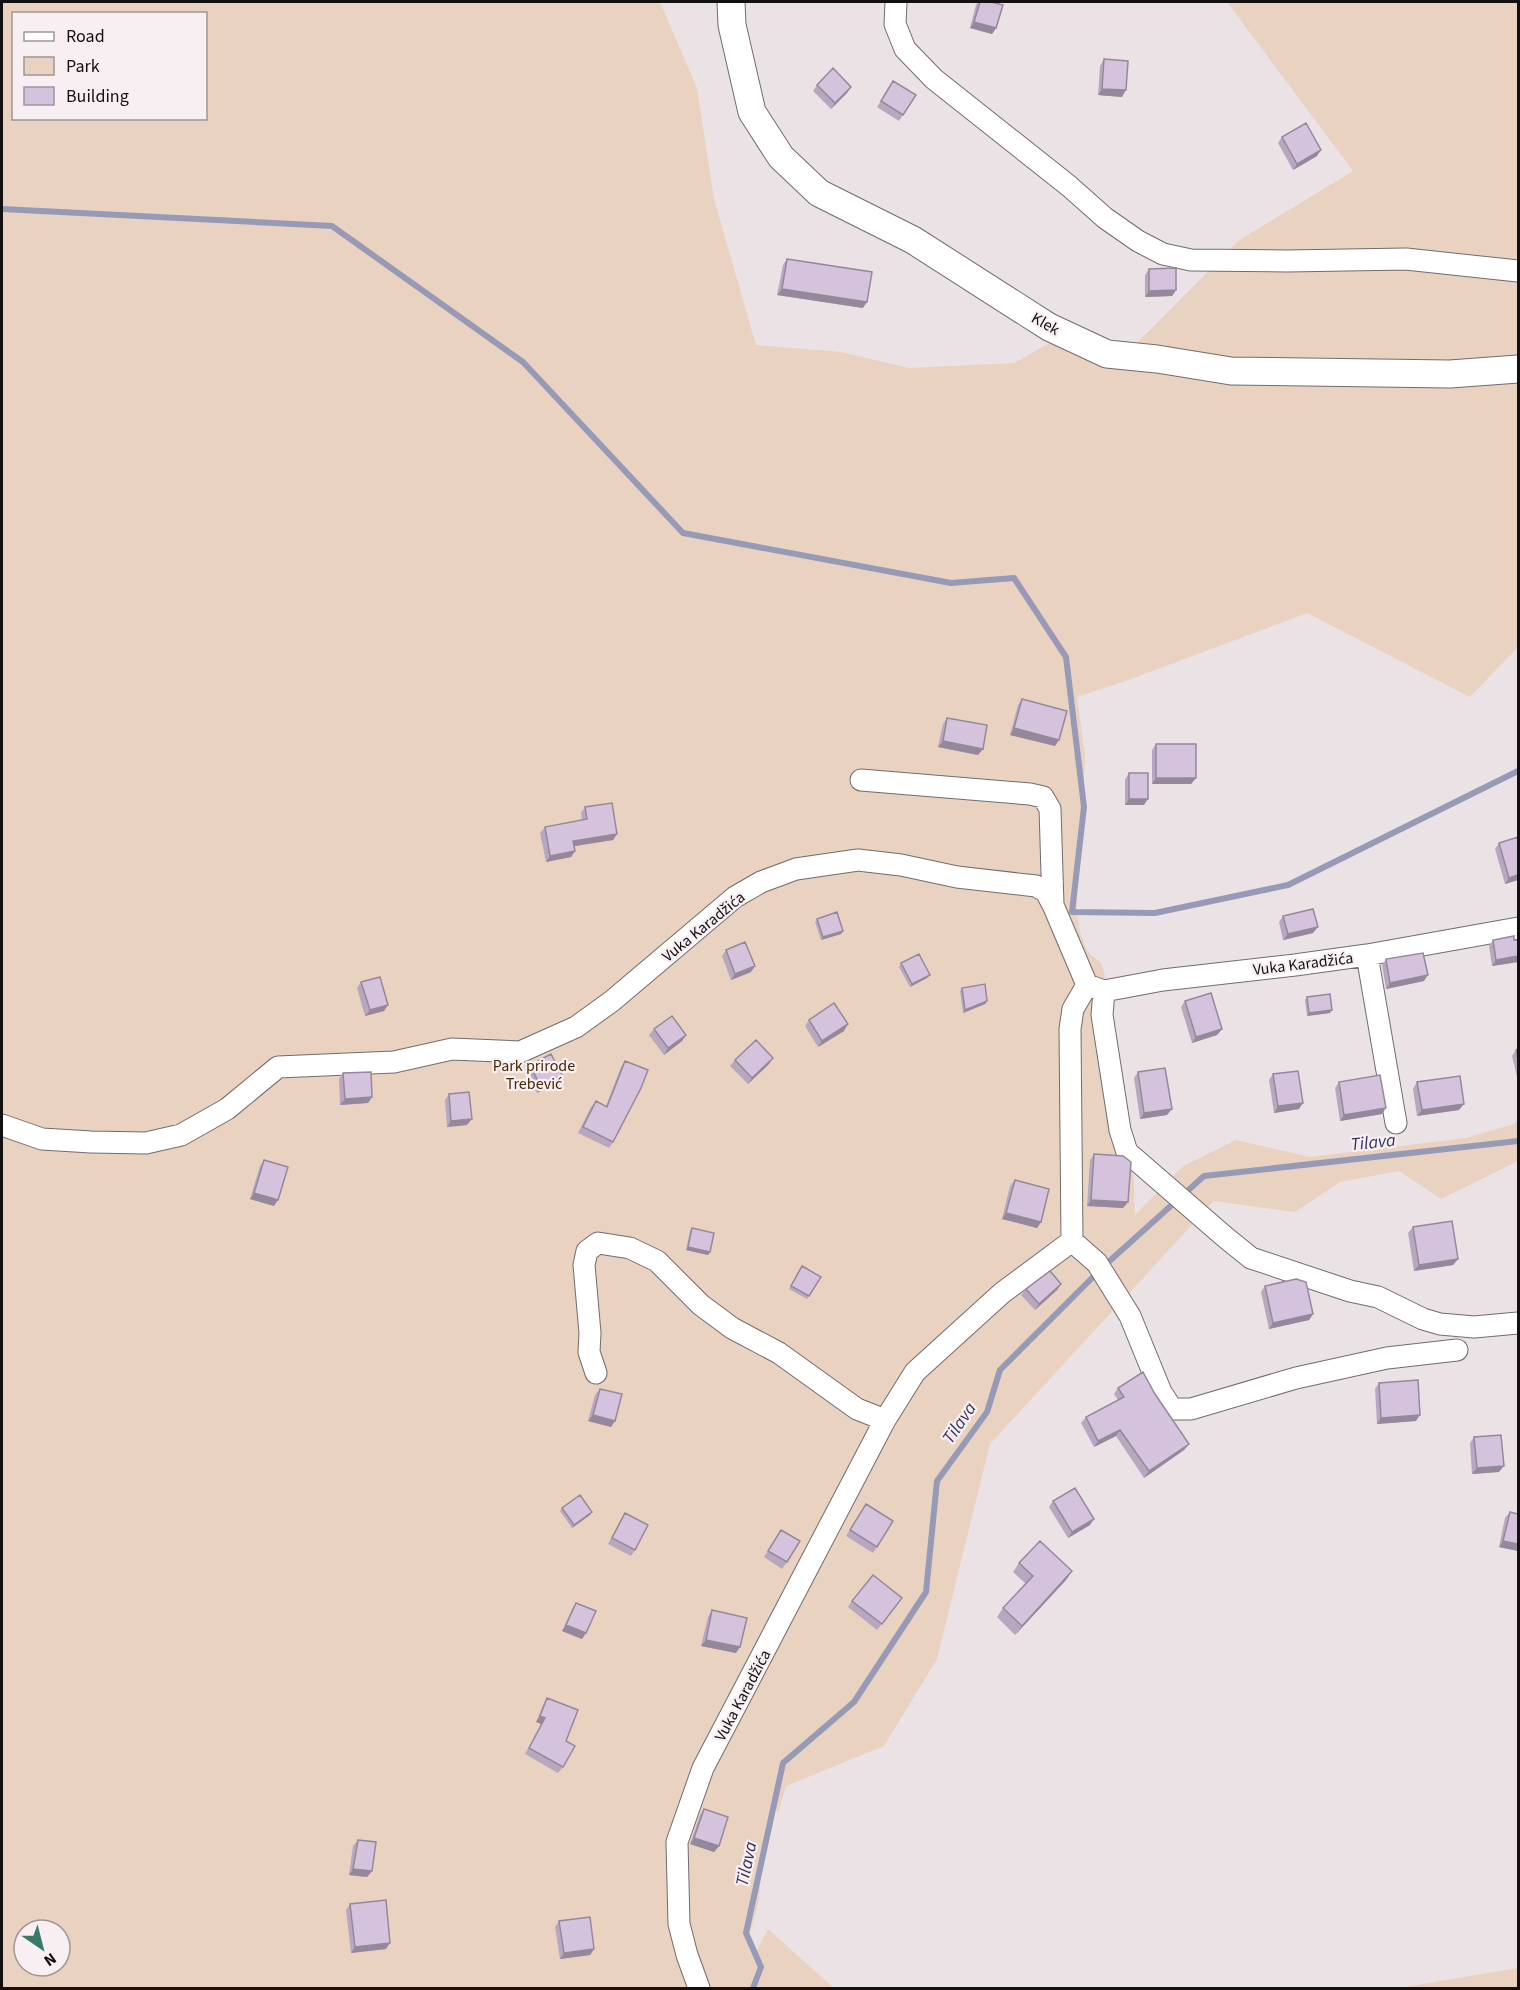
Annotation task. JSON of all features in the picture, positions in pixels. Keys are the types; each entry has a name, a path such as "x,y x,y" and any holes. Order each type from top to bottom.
{"street":[{"name":"Klek","path":"731,2 732,25 752,112 781,157 819,193 913,240 1049,327 1107,354 1157,359 1231,371 1450,374 1518,369"},
{"path":"896,2 895,24 904,49 934,79 1070,186 1105,218 1138,241 1163,254 1191,260 1406,259 1518,271"},
{"path":"861,780 1043,797 1050,809 1053,905"},
{"name":"Vuka Karadžića","path":"2,1125 42,1139 146,1143 181,1135 227,1109 278,1067 393,1062 453,1049 520,1052 576,1027 612,1001 735,897 761,882 796,868 858,860 901,865 957,877 1036,886 1046,892 1096,988 1367,955 1518,928"},
{"path":"1367,955 1396,1123"},
{"path":"1096,988 1120,1130 1126,1152 1251,1258 1350,1291 1378,1297 1424,1319 1440,1324 1474,1327 1518,1323"},
{"path":"1096,988 1073,1010 1070,1029 1072,1241 1096,1263 1130,1316 1161,1392 1172,1409 1191,1408 1296,1378 1387,1358 1457,1350"},
{"name":"Vuka Karadžića","path":"699,1989 679,1924 677,1842 703,1768 885,1420 915,1372 1002,1293 1072,1241"},
{"path":"596,1373 589,1352 590,1333 584,1265 587,1251 598,1243 630,1248 657,1261 701,1305 732,1328 779,1353 857,1409 885,1420"}],"green space":[{"name":"Park prirode Trebević","path":"2,2 660,2 697,88 714,199 756,345 841,352 909,368 1014,363 1069,332 1134,346 1238,241 1353,171 1227,2 1518,2 1518,647 1470,697 1307,613 1077,697 1085,756 1077,913 1086,948 1101,963 1105,976 1106,995 1132,1144 1135,1215 1183,1166 1236,1140 1310,1157 1466,1138 1514,1124 1518,1119 1518,1161 1441,1199 1399,1171 1340,1182 1295,1212 1214,1201 990,1444 937,1659 884,1746 786,1786 778,1813 773,1802 763,1843 759,1900 749,1938 755,1954 768,1929 834,1988 2,1988"},
{"path":"1518,1968 1518,1988 1399,1988"}],"building":[{"path":"980,2 1003,5 996,28 974,22"},
{"path":"1104,59 1128,61 1126,90 1102,89"},
{"path":"833,68 851,87 835,103 817,85"},
{"path":"893,81 916,95 903,115 881,101"},
{"path":"1306,123 1321,150 1297,164 1282,137"},
{"path":"787,259 872,272 867,302 782,289"},
{"path":"1176,268 1176,290 1149,291 1149,269"},
{"path":"1022,699 1067,711 1059,740 1014,728"},
{"path":"947,718 987,725 983,749 943,741"},
{"path":"1156,744 1196,744 1196,778 1156,778"},
{"path":"1129,773 1148,773 1148,799 1129,799"},
{"path":"612,803 617,834 573,841 575,851 550,856 545,827 587,819 585,807"},
{"path":"1518,837 1518,875 1509,878 1499,843"},
{"path":"1313,909 1318,927 1288,934 1283,916"},
{"path":"837,912 843,931 823,937 817,919"},
{"path":"1514,936 1514,940 1518,940 1518,956 1496,960 1493,940"},
{"path":"745,942 755,966 735,974 726,950"},
{"path":"1423,953 1428,975 1390,983 1386,959"},
{"path":"919,954 930,975 912,984 901,963"},
{"path":"380,977 388,1005 370,1010 361,982"},
{"path":"985,984 987,1001 965,1010 962,988"},
{"path":"1211,993 1222,1029 1196,1037 1185,1001"},
{"path":"1330,994 1332,1010 1309,1013 1307,997"},
{"path":"834,1003 848,1024 822,1041 809,1020"},
{"path":"672,1016 686,1035 668,1048 654,1029"},
{"path":"756,1040 773,1058 752,1078 735,1060"},
{"path":"551,1054 562,1075 541,1087 530,1065"},
{"path":"625,1061 648,1070 613,1142 583,1127 596,1101 607,1107"},
{"path":"1165,1068 1172,1109 1144,1113 1138,1072"},
{"path":"1298,1071 1303,1103 1278,1106 1273,1074"},
{"path":"371,1072 372,1097 345,1099 343,1073"},
{"path":"1380,1075 1386,1108 1344,1115 1339,1082"},
{"path":"1460,1076 1464,1104 1422,1110 1417,1082"},
{"path":"469,1092 472,1119 451,1121 449,1094"},
{"path":"1094,1154 1123,1156 1131,1162 1128,1202 1091,1200"},
{"path":"264,1160 288,1167 278,1200 254,1193"},
{"path":"1015,1180 1049,1189 1041,1222 1006,1213"},
{"path":"1452,1221 1458,1259 1419,1265 1413,1227"},
{"path":"692,1228 714,1233 710,1252 688,1247"},
{"path":"802,1266 821,1277 809,1296 791,1286"},
{"path":"1050,1271 1061,1284 1039,1304 1026,1289"},
{"path":"1296,1279 1306,1282 1313,1314 1273,1323 1265,1286"},
{"path":"1143,1372 1189,1444 1149,1471 1120,1430 1098,1441 1086,1417 1124,1397 1118,1388"},
{"path":"1418,1380 1420,1415 1381,1418 1379,1383"},
{"path":"600,1389 622,1394 615,1421 593,1415"},
{"path":"1501,1435 1504,1466 1477,1468 1474,1437"},
{"path":"1075,1488 1094,1519 1072,1532 1053,1501"},
{"path":"580,1495 592,1512 574,1525 562,1508"},
{"path":"866,1504 893,1521 877,1547 850,1530"},
{"path":"1510,1512 1518,1514 1518,1544 1503,1541"},
{"path":"625,1513 648,1525 635,1550 612,1538"},
{"path":"781,1530 800,1541 787,1562 768,1551"},
{"path":"1040,1541 1072,1571 1022,1626 1003,1608 1033,1576 1019,1563"},
{"path":"873,1575 902,1598 882,1624 852,1601"},
{"path":"576,1603 596,1611 586,1633 566,1625"},
{"path":"712,1610 747,1618 740,1647 706,1640"},
{"path":"547,1698 578,1710 566,1741 575,1746 563,1767 529,1748 545,1718 540,1716"},
{"path":"704,1809 728,1817 719,1846 694,1838"},
{"path":"358,1840 376,1842 372,1871 353,1869"},
{"path":"386,1900 390,1943 355,1947 350,1904"},
{"path":"590,1917 594,1949 564,1953 559,1921"}],"waterway":[{"path":"2,209 332,226 523,362 683,533 951,583 1014,578 1066,657 1084,807 1072,912 1155,913 1288,885 1518,771"},
{"name":"Tilava","path":"1104,1266 1204,1176 1518,1141"},
{"name":"Tilava","path":"753,1988 761,1967 746,1933 783,1763 854,1702 926,1592 937,1481 987,1412 1000,1370 1097,1273"}]}
